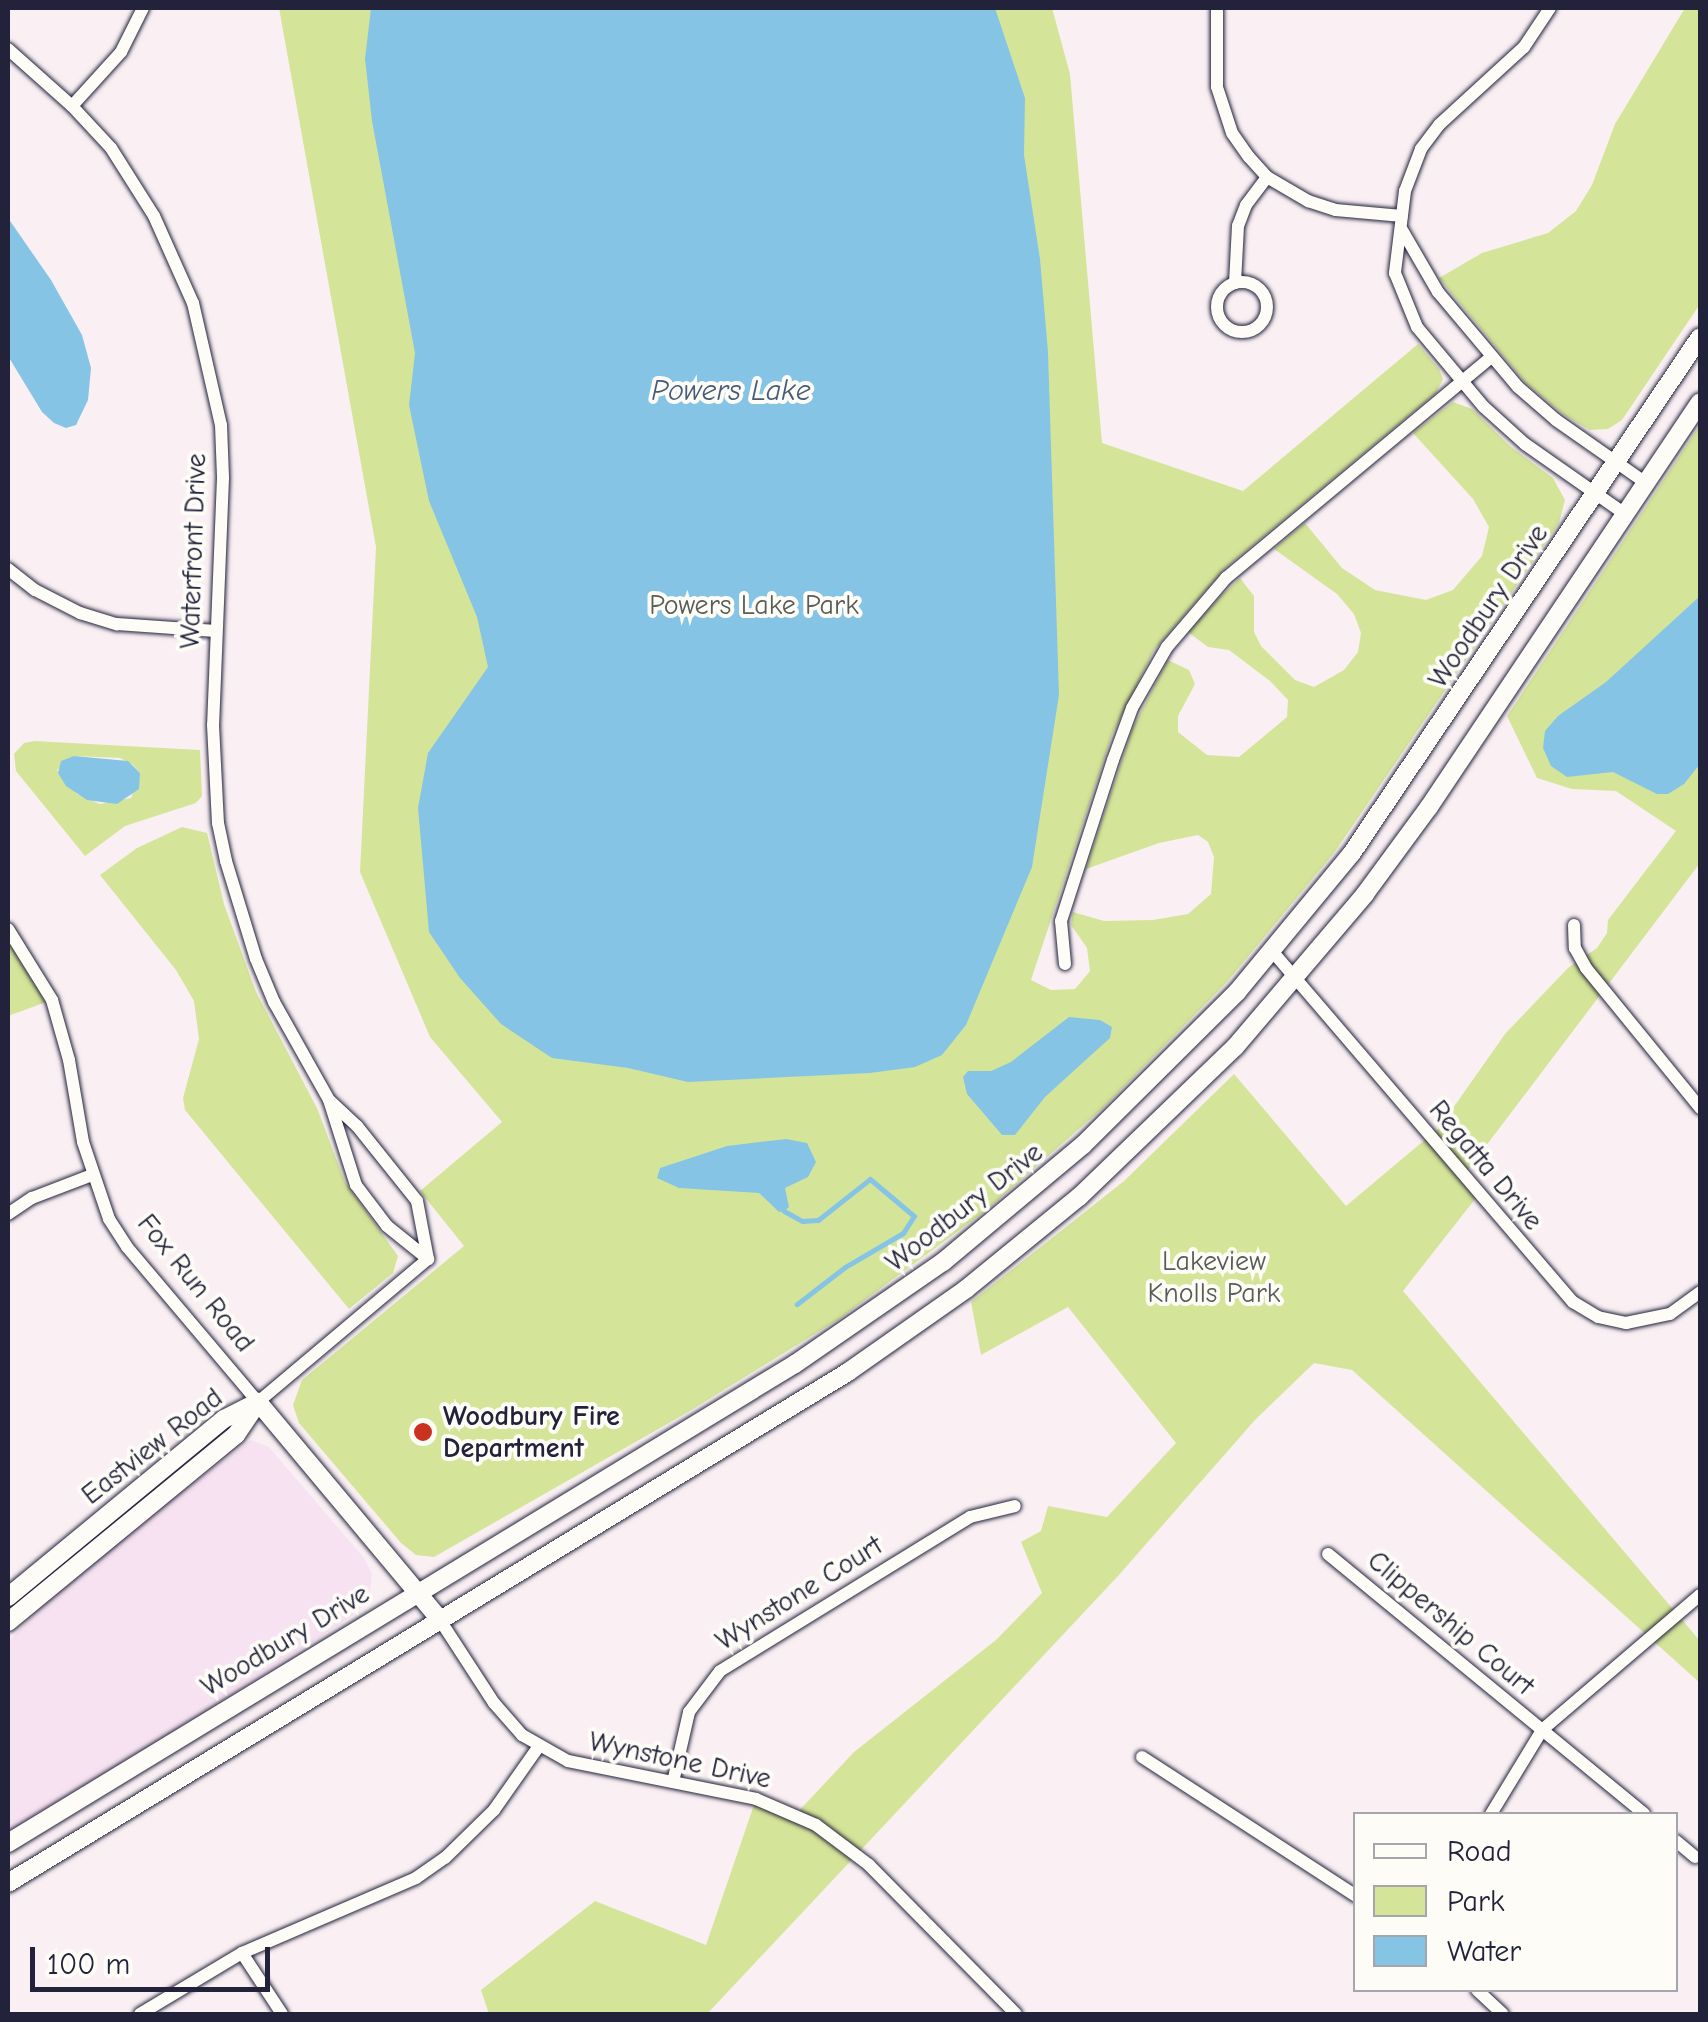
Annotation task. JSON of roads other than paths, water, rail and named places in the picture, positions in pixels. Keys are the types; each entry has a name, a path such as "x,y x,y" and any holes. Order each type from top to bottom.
{"main road":[{"name":"Woodbury Drive","path":"8,1843 795,1364 928,1272 1110,1121 1272,951 1395,793 1700,337"},
{"path":"8,1883 817,1392 966,1289 1132,1149 1296,979 1409,836 1700,402"},
{"name":"Fox Run Road","path":"258,1402 440,1620"},
{"name":"Eastview Road","path":"8,1597 224,1419 258,1402"},
{"name":"Eastview Road","path":"8,1622 236,1435 258,1402"}],"street":[{"path":"72,106 121,52 143,8"},
{"path":"1217,8 1215,56 1222,108 1232,133 1267,177 1308,201 1402,222"},
{"path":"1550,8 1524,47 1429,138 1410,173 1394,264 1404,301 1421,333 1461,382 1516,438 1625,514"},
{"name":"Waterfront Drive","path":"8,49 72,106 111,148 176,258 206,346 221,426 223,478 214,764 218,823 226,861 241,916 274,1002 329,1100 343,1153 361,1192 387,1226 428,1259"},
{"path":"1235,283 1238,226 1246,204 1267,177"},
{"path":"1402,222 1434,286 1491,357 1542,410 1646,483"},
{"path":"1065,964 1062,919 1116,750 1144,684 1167,646 1226,578 1491,357"},
{"path":"8,568 35,590 80,613 117,624 216,631"},
{"path":"1574,925 1575,948 1586,968 1700,1108"},
{"name":"Fox Run Road","path":"8,928 38,972 63,1033 92,1175 110,1219 127,1246 258,1402"},
{"name":"Regatta Drive","path":"1272,951 1573,1302 1598,1317 1626,1323 1670,1314 1700,1292"},
{"name":"Waterfront Drive","path":"329,1100 357,1126 417,1200 428,1259"},
{"path":"8,1214 32,1198 92,1175"},
{"path":"258,1402 428,1259"},
{"name":"Wynstone Court","path":"673,1782 689,1712 720,1671 970,1518 1016,1506"},
{"name":"Clippership Court","path":"1328,1554 1642,1812"},
{"path":"1492,1812 1542,1730 1700,1595"},
{"name":"Wynstone Drive","path":"440,1620 502,1714 539,1746 601,1770 756,1799 816,1825 869,1865 1016,2014"},
{"path":"140,2014 242,1953 416,1878 445,1858 494,1810 539,1746"},
{"path":"1142,1756 1353,1894"},
{"path":"1678,1843 1695,1856"},
{"path":"242,1953 282,2014"},
{"path":"1479,1992 1503,2014"}],"water":[{"name":"Powers Lake","path":"371,8 995,8 1025,98 1024,155 1040,259 1048,352 1059,695 1032,867 966,1025 942,1055 915,1067 870,1073 688,1082 628,1068 552,1058 501,1024 460,978 429,932 418,808 428,753 488,667 477,617 429,501 409,405 415,353 372,121 365,59"},
{"path":"8,218 51,280 82,335 91,368 88,400 76,425 66,428 42,412 8,356"},
{"path":"1700,596 1700,764 1684,784 1668,794 1657,794 1613,772 1567,777 1551,766 1543,748 1545,731 1558,716 1606,682"},
{"path":"74,756 128,761 140,773 139,789 117,804 87,800 66,786 58,773 61,761"},
{"path":"1069,1017 1100,1020 1112,1027 1110,1038 1045,1097 1015,1135 1002,1135 967,1094 963,1077 968,1071 991,1071 1011,1062"},
{"path":"786,1139 807,1143 816,1162 808,1177 785,1188 789,1207 784,1211 779,1212 759,1193 679,1188 657,1178 660,1168 727,1146"}],"waterway":[{"path":"784,1211 802,1221 818,1220 870,1179 914,1216 903,1233 845,1267 797,1304"}],"place":[{"name":"Woodbury Fire Department","path":"423,1432"}],"park label":[{"name":"Powers Lake Park","path":"754,605"},
{"name":"Lakeview Knolls Park","path":"1214,1277"}]}
